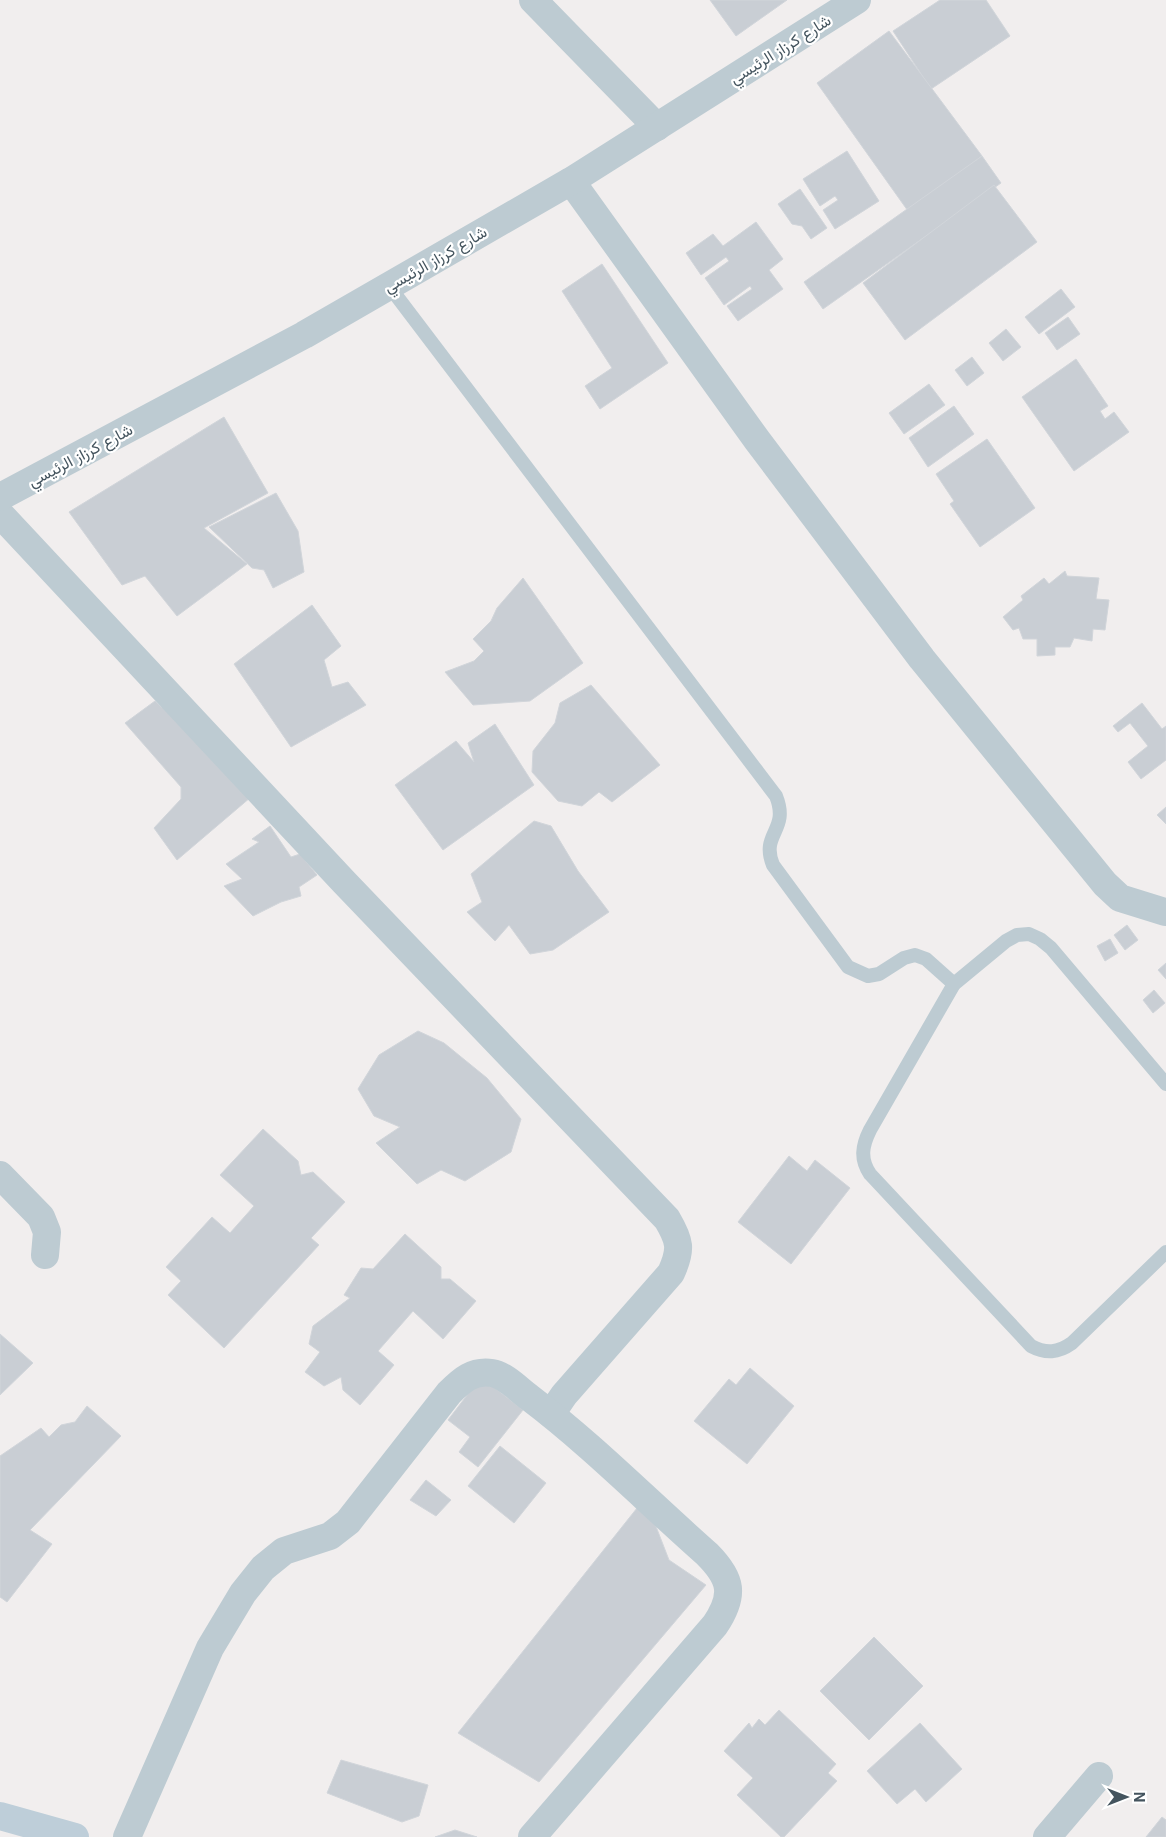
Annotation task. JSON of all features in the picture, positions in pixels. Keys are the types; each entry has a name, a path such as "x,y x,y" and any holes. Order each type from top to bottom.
{"main road":[{"path":"0,1816 74,1837"}],"street":[{"path":"533,0 656,127"},
{"name":"شارع كرزاز الرئيسي","path":"0,497 304,335 571,181 857,0"},
{"path":"571,181 762,448 922,659 1105,884 1120,898 1165,912"},
{"path":"0,514 344,882 667,1219 677,1236 680,1254 671,1272 564,1395 551,1414"},
{"path":"0,1175 41,1217 47,1232 46,1255"},
{"path":"127,1837 210,1648 243,1593 263,1568 284,1551 330,1536 348,1522 449,1392 462,1380 476,1372 493,1373 505,1379 551,1414 707,1554 722,1570 729,1588 726,1610 715,1626 532,1837"},
{"path":"1047,1837 1099,1776"}],"lane":[{"path":"389,286 776,796 781,808 781,820 769,843 769,855 773,865 848,967 868,976 879,974 904,958 915,955 926,959 954,984"},
{"path":"1166,1084 1051,948 1040,939 1029,934 1016,936 1006,941 954,984 865,1140 862,1151 864,1165 870,1174 1031,1346 1040,1351 1062,1350 1072,1343 1166,1252"}],"building":[{"path":"710,0 787,0 736,36"},
{"path":"940,0 986,0 1010,36 931,89 893,31"},
{"path":"889,31 982,156 908,211 817,83"},
{"path":"847,151 879,201 835,229 823,210 838,200 835,196 820,206 803,179"},
{"path":"982,156 1001,183 823,309 804,282"},
{"path":"994,185 1037,242 905,340 863,283"},
{"path":"800,189 827,228 811,239 802,226 792,224 778,204"},
{"path":"756,222 783,259 769,270 783,289 738,321 727,306 752,289 750,286 724,305 705,278 729,261 726,257 701,275 686,253 713,234 723,246"},
{"path":"602,264 668,363 600,409 585,386 612,368 562,291"},
{"path":"1061,289 1075,307 1039,334 1025,317"},
{"path":"1068,317 1080,334 1057,350 1045,333"},
{"path":"1006,329 1021,347 1003,361 989,343"},
{"path":"972,357 984,373 967,386 955,370"},
{"path":"1076,359 1108,406 1100,411 1105,419 1114,412 1129,432 1074,471 1022,397"},
{"path":"929,384 945,405 904,434 889,413"},
{"path":"954,406 974,434 928,467 909,438"},
{"path":"224,417 268,493 204,528 247,564 177,616 145,576 122,585 69,512"},
{"path":"987,439 1035,508 980,547 950,504 954,501 936,474"},
{"path":"276,493 298,531 304,572 273,588 264,570 252,568 209,527"},
{"path":"1065,571 1067,576 1099,578 1096,599 1109,600 1105,630 1093,629 1092,641 1074,638 1070,647 1055,647 1055,655 1037,656 1037,639 1023,639 1019,628 1013,630 1003,617 1023,600 1021,596 1044,578 1049,584"},
{"path":"523,578 583,663 530,701 473,705 445,672 474,661 484,651 473,639 491,621 497,608"},
{"path":"312,605 341,646 324,660 332,687 348,682 366,705 291,747 234,664"},
{"path":"591,685 660,765 612,802 599,792 582,806 558,801 532,772 533,751 555,723 560,703"},
{"path":"155,701 161,707 176,711 251,797 177,860 154,828 181,799 181,787 125,723"},
{"path":"1142,703 1162,729 1166,726 1166,760 1141,779 1128,762 1148,746 1130,723 1118,732 1113,726"},
{"path":"495,724 534,785 443,850 395,785 456,741 474,762 468,743"},
{"path":"1166,807 1166,824 1157,815"},
{"path":"534,821 551,826 578,871 609,912 553,950 530,954 509,925 495,941 467,912 482,902 471,874"},
{"path":"270,826 291,857 300,854 317,875 299,887 301,896 281,902 253,916 224,886 242,879 226,864 259,842 252,839"},
{"path":"1127,925 1138,940 1125,950 1114,935"},
{"path":"1110,939 1118,953 1105,961 1097,946"},
{"path":"1166,963 1166,979 1158,970"},
{"path":"1154,990 1165,1003 1153,1013 1143,1000"},
{"path":"418,1031 444,1043 487,1078 521,1119 511,1152 465,1181 441,1170 417,1184 376,1143 400,1127 374,1116 358,1089 379,1055"},
{"path":"263,1129 298,1161 301,1175 313,1172 345,1202 311,1238 319,1245 224,1348 168,1295 181,1281 166,1267 212,1217 230,1233 254,1206 220,1175"},
{"path":"789,1156 807,1171 815,1160 850,1188 791,1264 738,1222"},
{"path":"405,1234 441,1267 441,1279 450,1279 476,1301 443,1339 413,1311 378,1351 394,1365 360,1405 343,1390 341,1377 324,1386 305,1372 320,1352 309,1344 313,1326 350,1298 344,1295 361,1268 373,1269"},
{"path":"0,1334 33,1363 0,1395"},
{"path":"750,1368 794,1406 747,1464 694,1421 729,1379 736,1385"},
{"path":"481,1377 523,1410 478,1467 459,1452 470,1437 448,1420"},
{"path":"87,1406 121,1436 30,1530 52,1544 7,1602 0,1597 0,1456 41,1428 49,1437 61,1425 75,1422"},
{"path":"500,1446 546,1483 514,1523 468,1486"},
{"path":"426,1480 451,1500 436,1516 410,1500"},
{"path":"645,1498 669,1560 706,1585 539,1782 458,1733"},
{"path":"874,1637 923,1686 869,1740 820,1691"},
{"path":"779,1710 836,1764 828,1773 837,1781 784,1837 781,1837 737,1795 753,1778 724,1751 749,1723 752,1728 759,1719 765,1725"},
{"path":"920,1723 962,1769 926,1802 915,1789 897,1804 867,1771"},
{"path":"341,1760 428,1785 419,1816 402,1822 327,1793"},
{"path":"1162,1817 1166,1820 1166,1837 1146,1837"},
{"path":"455,1830 477,1837 435,1837"}]}
